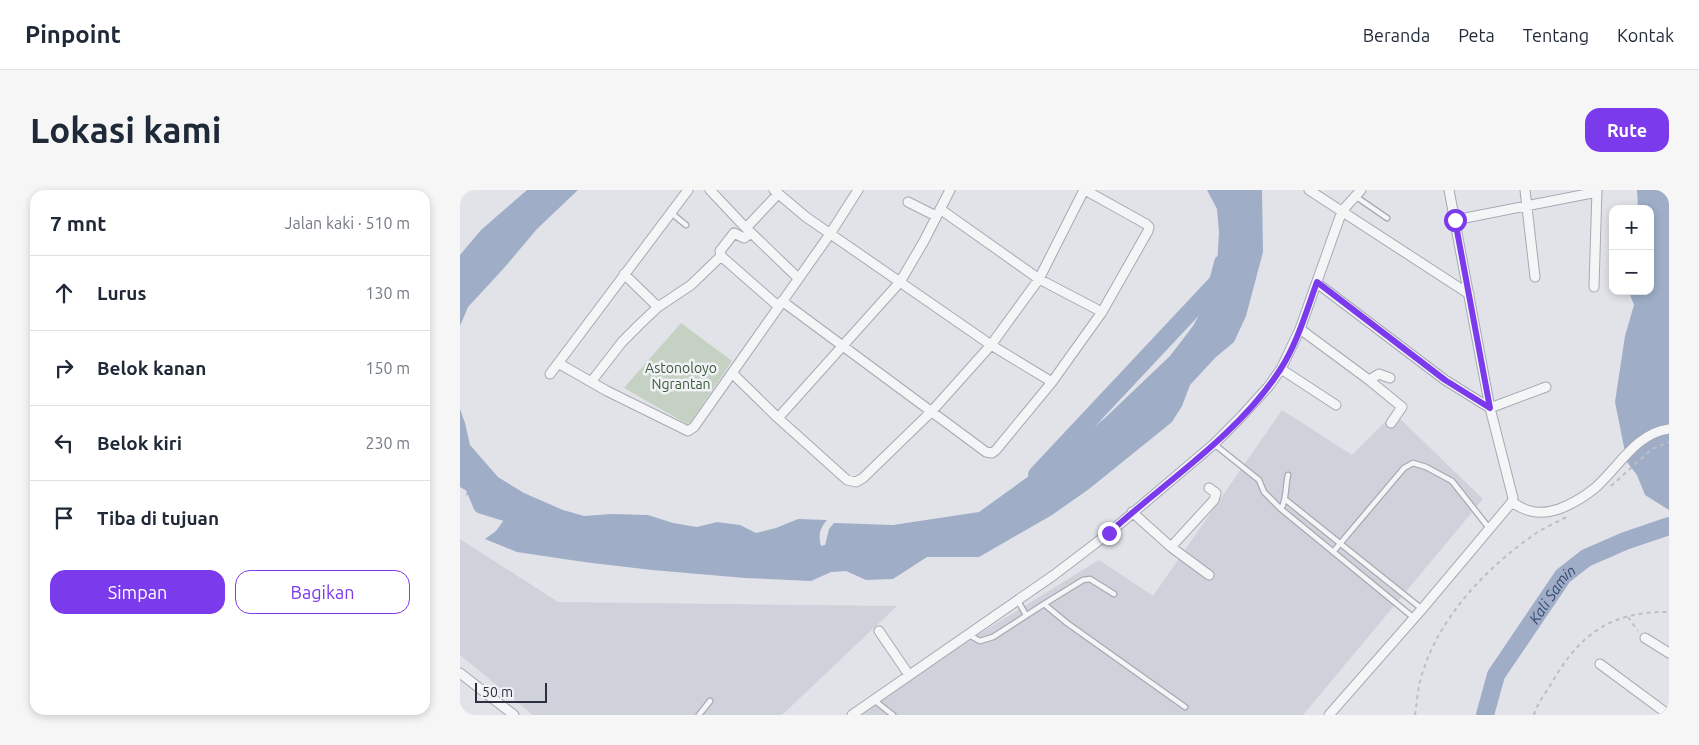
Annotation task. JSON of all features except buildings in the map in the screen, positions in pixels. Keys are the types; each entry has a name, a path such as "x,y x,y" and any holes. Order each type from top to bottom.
{"street":[{"path":"550,374 688,190"},
{"path":"710,190 798,278"},
{"path":"558,363 591,382 688,431 692,430 830,234 858,190"},
{"path":"778,418 900,282 950,190"},
{"path":"732,373 778,418 847,480 856,482 863,478 932,411 991,345 1039,279 1085,190 1149,227 1145,238 1102,312 1052,382 992,453 986,452 932,411 844,346 780,303 721,256 720,251 734,233 744,238 776,192 830,234 991,345 1052,382"},
{"path":"1309,190 1469,294"},
{"path":"1328,715 1422,609 1512,502 1513,494 1490,408 1449,190"},
{"path":"1525,190 1535,277"},
{"path":"1455,220 1597,191 1594,287"},
{"path":"852,715 1018,601 1109,533 1214,444 1255,402 1281,369 1300,329 1342,211 1358,193"},
{"path":"908,202 938,212 1039,279 1102,312"},
{"path":"591,382 622,342 658,306 691,285 721,256"},
{"path":"624,274 658,306"},
{"path":"1317,282 1445,380 1490,408"},
{"path":"1300,329 1402,407 1391,423"},
{"path":"1281,369 1336,405"},
{"path":"1369,380 1379,374 1390,378"},
{"path":"1490,408 1546,387"},
{"path":"1512,502 1529,512 1538,513 1550,512 1572,503 1596,487 1644,438 1669,429"},
{"path":"1171,547 1214,500 1216,493 1209,488"},
{"path":"1132,512 1171,547 1209,575"},
{"path":"879,630 909,675"},
{"path":"1645,638 1669,653"},
{"path":"1600,664 1669,714"},
{"path":"460,673 514,715"}],"lane":[{"path":"1358,193 1387,218"},
{"path":"670,212 686,225"},
{"path":"1214,444 1259,480 1264,492 1281,509 1414,618"},
{"path":"1333,552 1404,468 1413,463 1426,467 1452,481 1490,529"},
{"path":"1281,509 1286,500 1285,489 1288,475"},
{"path":"1286,500 1422,609"},
{"path":"969,635 980,641 993,637 1087,578 1114,594"},
{"path":"1018,601 1026,615"},
{"path":"1044,604 1185,707"},
{"path":"874,700 893,715"},
{"path":"699,715 710,701"}],"path":[{"path":"1611,487 1652,449 1669,442"},
{"path":"1415,715 1422,674 1435,642 1451,614 1471,591 1505,558 1537,533 1568,516"},
{"path":"1534,715 1535,710 1557,673 1575,649 1594,631 1611,621 1649,612 1669,612"},
{"path":"1628,617 1636,630 1645,638"}],"shaded area":[{"path":"1282,410 1352,455 1394,413 1483,499 1303,715 848,715 1099,560 1153,596"},
{"path":"460,539 558,602 897,606 782,715 533,715 460,655"}],"green space":[{"name":"Astonoloyo Ngrantan","path":"681,323 732,361 690,423 687,424 624,388"}],"water":[{"path":"527,190 578,190 537,229 468,307 460,326 460,255 481,230"},
{"path":"1207,190 1262,190 1263,252 1246,316 1234,342 1216,357 1190,385 1182,406 1172,422 1089,489 1052,515 979,557 927,557 893,579 866,580 846,571 831,572 811,581 745,578 584,562 517,552 485,539 496,531 504,520 486,506 480,492 471,491 466,496 467,491 460,487 460,409 470,445 498,477 524,493 563,510 584,516 612,514 648,515 673,523 697,527 717,522 740,525 756,533 776,528 798,519 827,520 820,532 821,546 825,545 829,529 834,523 893,525 979,512 1079,440 1106,417 1170,356 1193,326 1216,284 1219,232 1217,209"},
{"path":"1637,190 1669,190 1669,510 1645,495 1637,475 1627,462 1615,402 1625,336 1634,305 1630,295 1654,295 1654,205 1638,205"}],"waterway":[{"path":"1037,475 1218,282 1223,263"},
{"path":"460,453 482,505 508,513"},
{"name":"Kali Samin","path":"1485,715 1496,675 1563,576 1586,558 1625,541 1669,526"}],"route":[{"path":"1109,533 1214,444 1268,387 1288,355 1300,329 1317,282 1445,380 1490,408 1455,220"}]}
